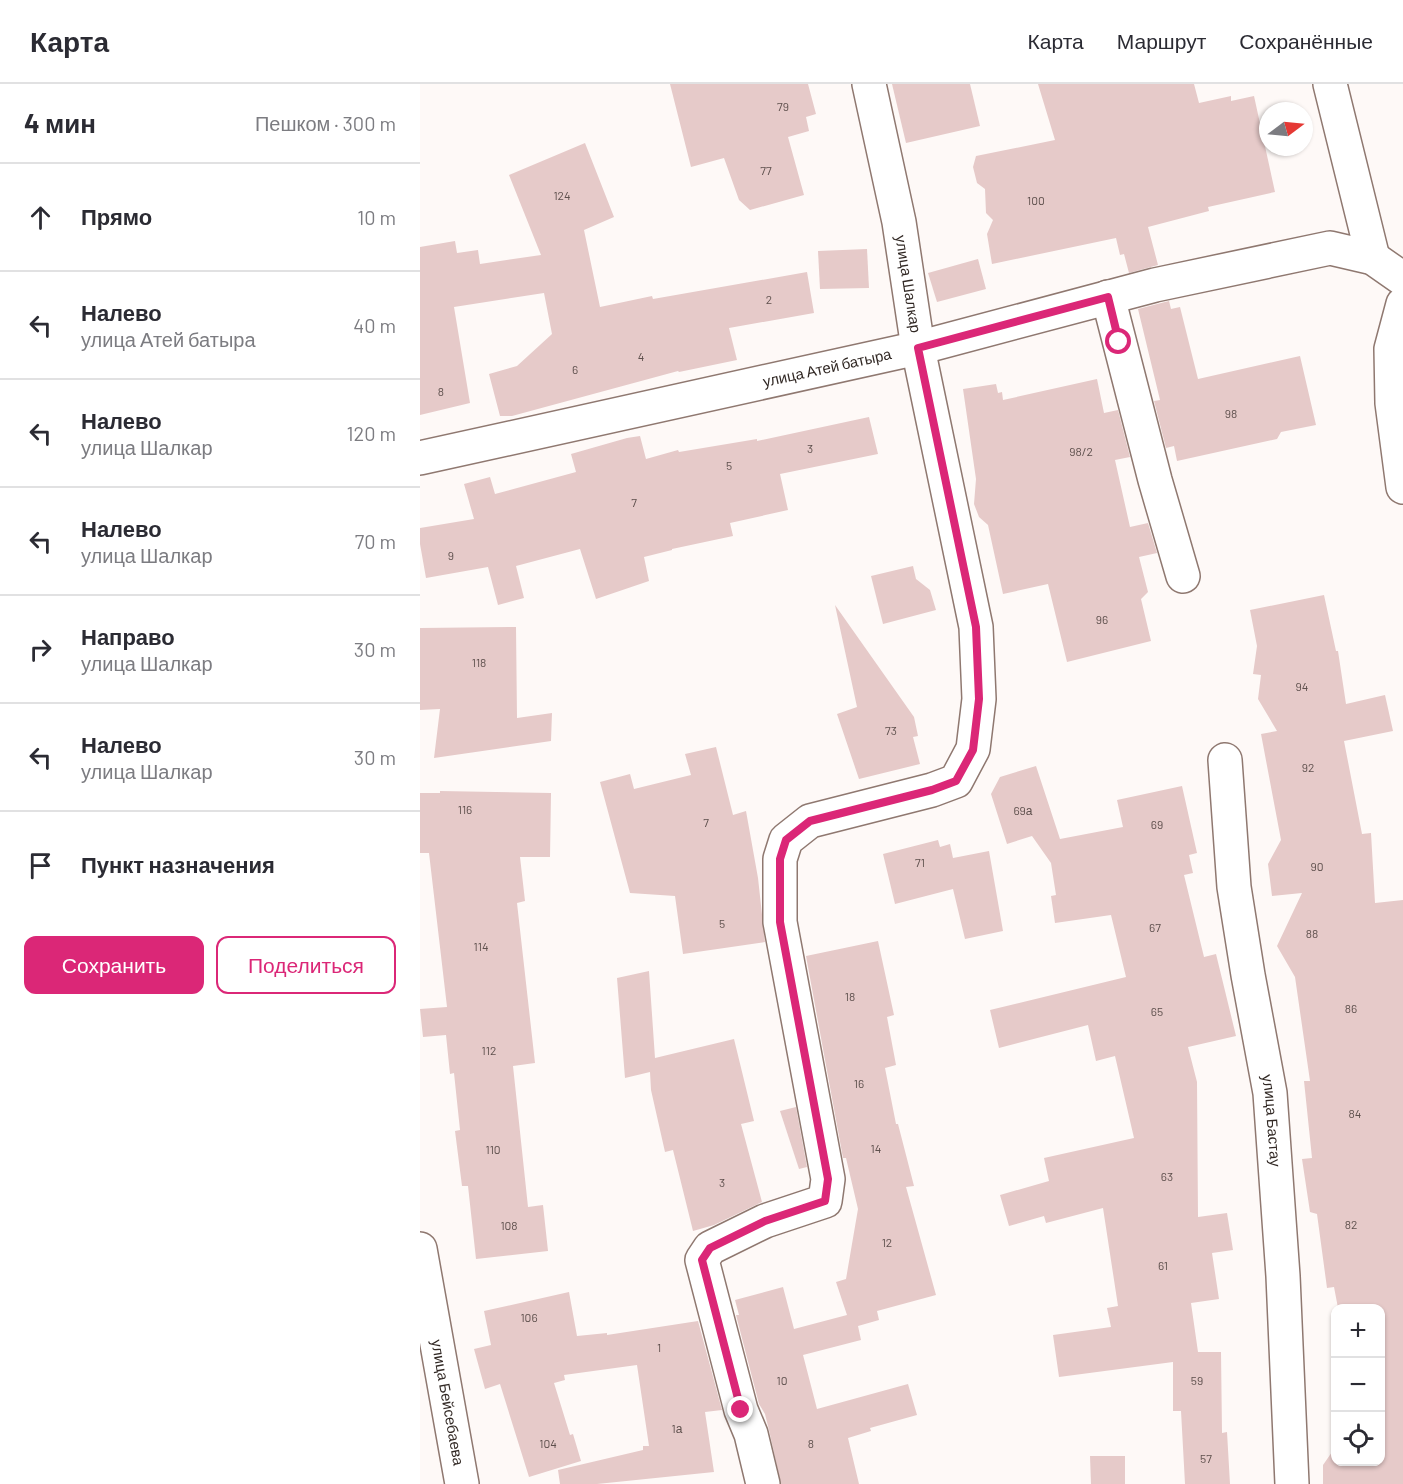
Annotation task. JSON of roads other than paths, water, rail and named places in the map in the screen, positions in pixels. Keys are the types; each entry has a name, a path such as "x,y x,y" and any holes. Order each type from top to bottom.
{"street":[{"name":"улица Шалкар","path":"762,1484 751,1434 741,1410 702,1260 710,1248 756,1225 825,1201 828,1179 780,922 780,859 786,840 810,821 932,790 956,781 973,750 979,699 976,627 918,348 899,222 869,84"},
{"path":"1330,84 1373,258"},
{"name":"улица Атей батыра","path":"420,458 918,348 1155,285 1330,248 1373,258 1403,279"},
{"path":"1108,297 1155,480 1183,576"},
{"path":"1403,304 1390,349 1392,403 1403,487"},
{"name":"улица Бастау","path":"1225,760 1234,887 1270,1093 1292,1484"},
{"name":"улица Бейсебаева","path":"420,1249 462,1484"}]}
